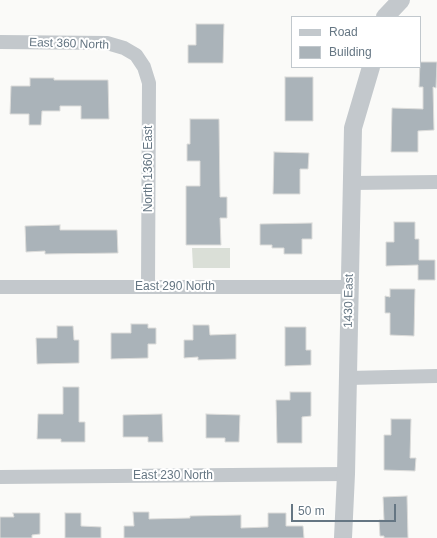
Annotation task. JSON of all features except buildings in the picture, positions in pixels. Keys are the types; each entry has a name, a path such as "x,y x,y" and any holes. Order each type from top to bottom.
{"street":[{"path":"386,16 401,0"},
{"name":"East 360 North","path":"0,42 107,43 124,48 136,55"},
{"name":"North 1360 East","path":"136,55 144,67 149,83 148,287"},
{"name":"1430 East","path":"343,538 346,474 353,128 371,68"},
{"path":"352,183 437,182"},
{"name":"East 290 North","path":"0,287 350,287"},
{"path":"348,378 437,376"},
{"name":"East 230 North","path":"0,478 346,474"}],"shaded area":[{"path":"192,248 230,248 230,268 193,268"}]}
